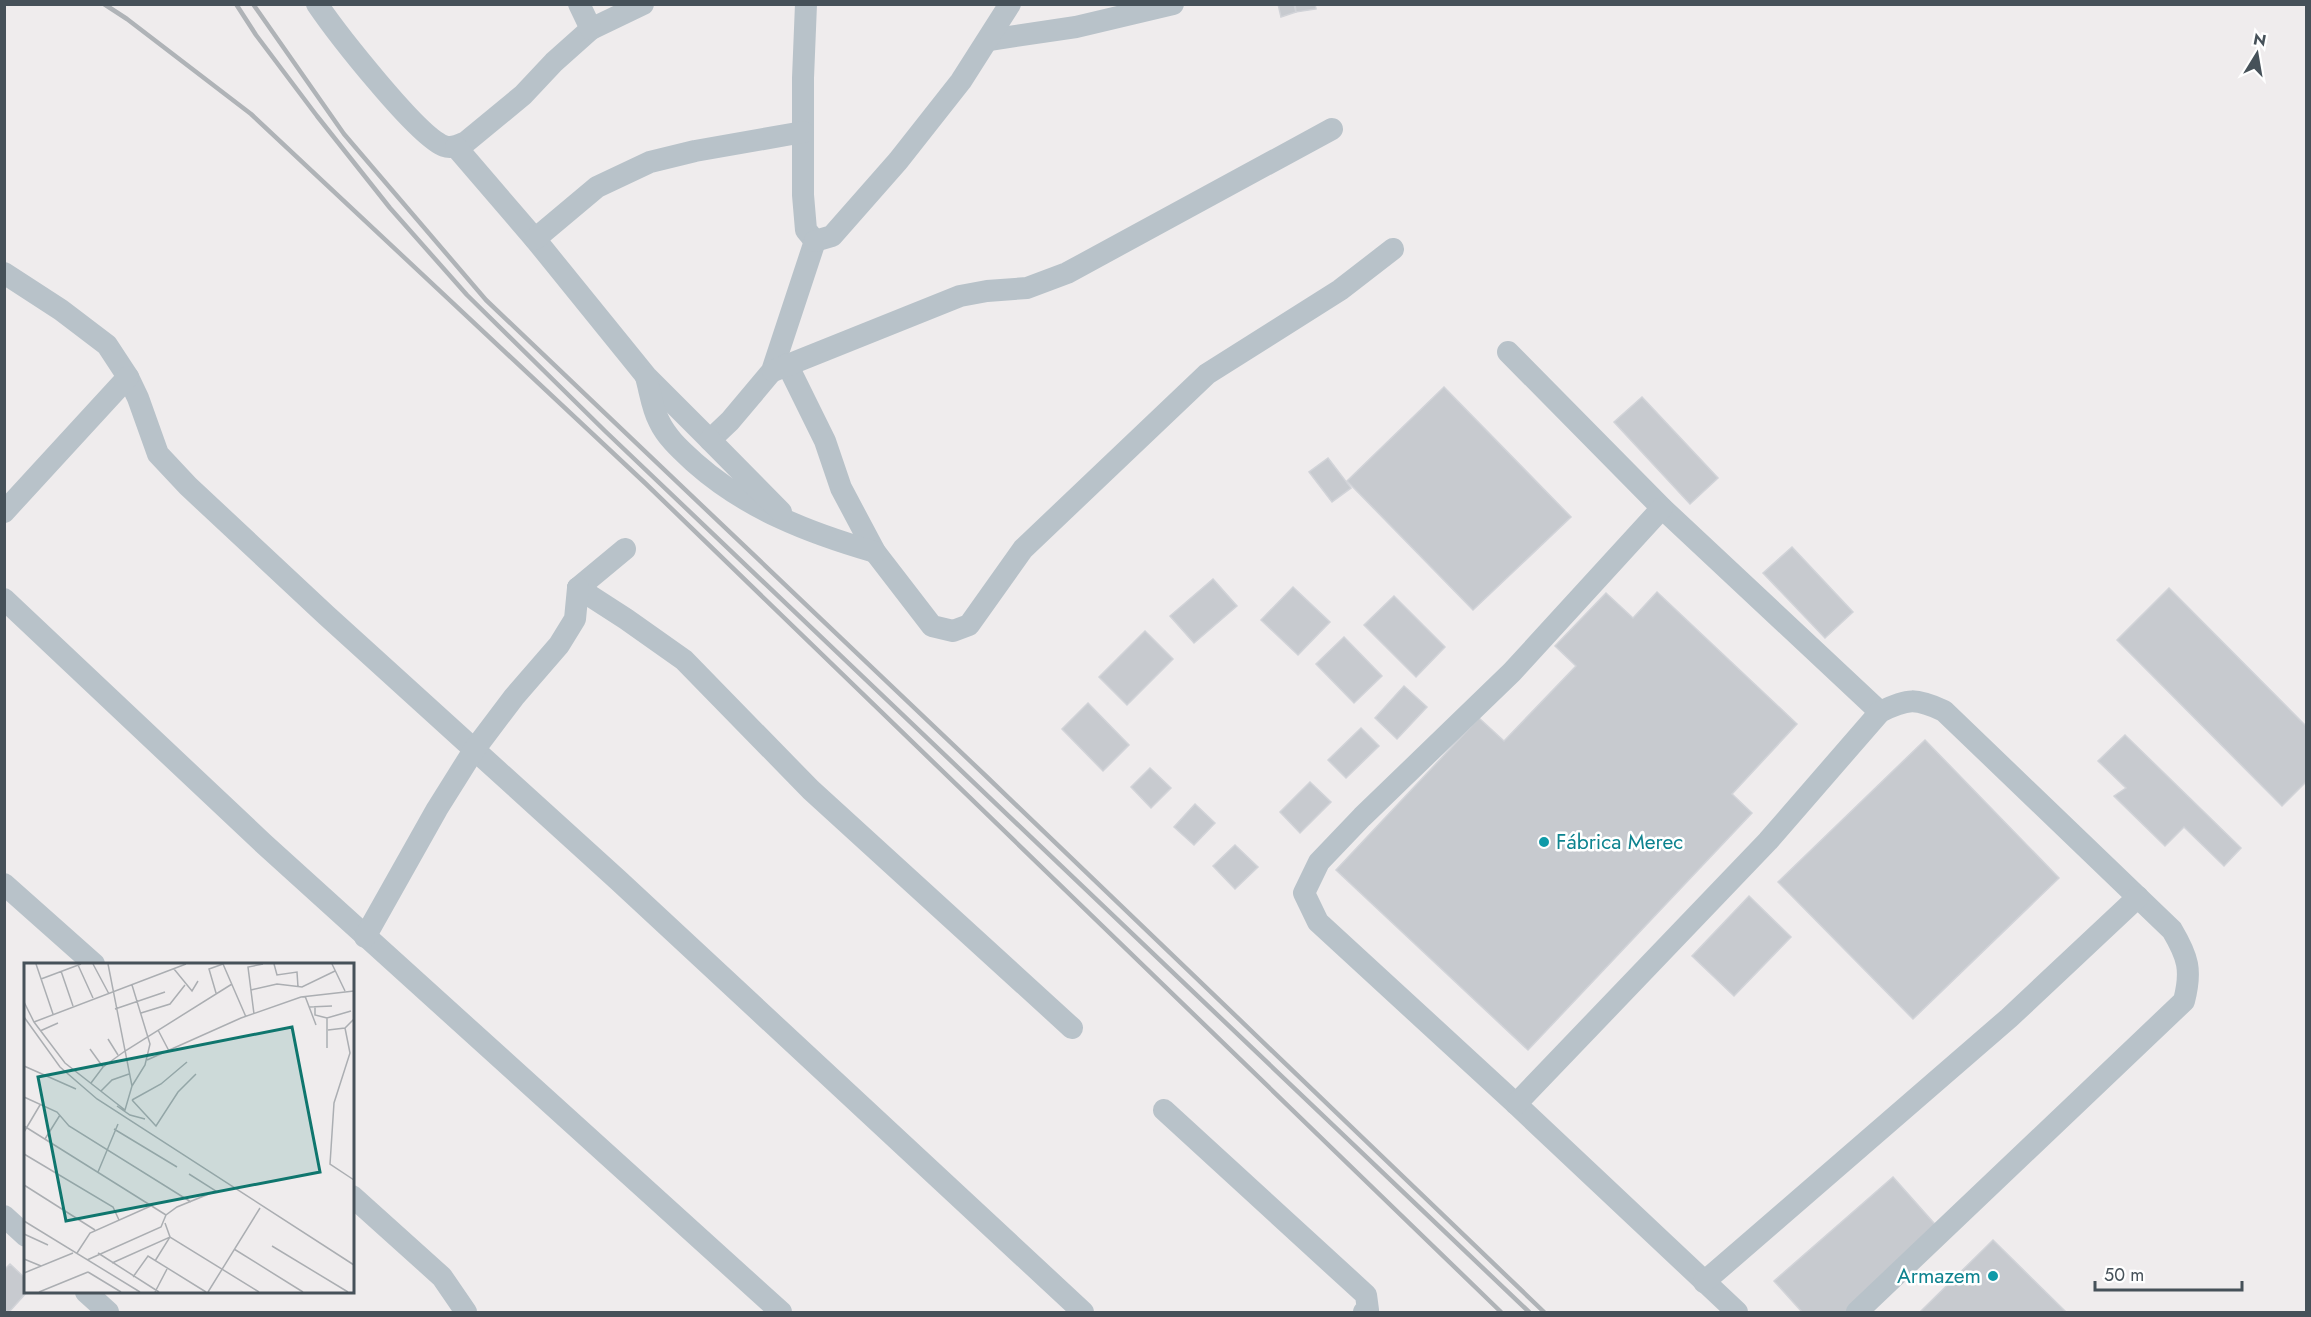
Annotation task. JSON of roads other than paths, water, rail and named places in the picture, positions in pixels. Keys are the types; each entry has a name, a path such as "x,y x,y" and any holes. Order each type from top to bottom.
{"street":[{"path":"317,4 336,31 420,128 444,146 456,147 466,142 523,95 554,62 591,29 643,4"},
{"path":"579,4 591,29"},
{"path":"806,4 803,195 806,230 815,241"},
{"path":"815,241 832,236 898,161 961,81 1010,4"},
{"path":"989,40 1076,27 1173,4"},
{"path":"710,440 779,368 960,296 1027,288 1067,273 1152,229 1332,129"},
{"path":"535,239 597,187 650,162 694,151 803,132"},
{"path":"456,147 535,239 646,376 795,525"},
{"path":"815,241 779,368 825,441 841,488 875,552 933,626 952,631 969,625 1023,549 1208,374 1340,290 1393,249"},
{"path":"4,273 61,309 107,345 128,377 158,454 173,470 326,615 618,880 1083,1312"},
{"path":"1508,352 1662,508 1880,712"},
{"path":"646,376 658,420 670,440 709,475 740,498 812,533 875,552"},
{"path":"4,512 128,377"},
{"path":"1662,508 1512,672 1362,817 1319,862 1304,893 1318,922 1737,1312"},
{"path":"366,937 437,809 474,750 514,697 558,645 575,619 578,588 625,549"},
{"path":"578,588 684,660 811,790 1072,1028"},
{"path":"4,599 264,844 781,1312"},
{"path":"1516,1104 1768,841 1880,712 1899,703 1922,701 1944,711 2172,930 2185,952 2190,981 2184,1001 1857,1312"},
{"path":"4,885 93,963"},
{"path":"1704,1282 2009,1018 2138,897"},
{"path":"1164,1110 1366,1295 1368,1310 1364,1312"},
{"path":"354,1199 442,1277 466,1312"},
{"path":"4,1216 24,1234"},
{"path":"87,1293 108,1312"}],"railway":[{"path":"104,4 251,114 645,483 1501,1312"},
{"path":"236,4 256,35 317,116 390,208 467,295 605,431 1529,1312"},
{"path":"253,4 344,134 486,300 1544,1312"}],"place":[{"name":"Fábrica Merec","path":"1544,842"},
{"name":"Armazem","path":"1993,1276"}]}
